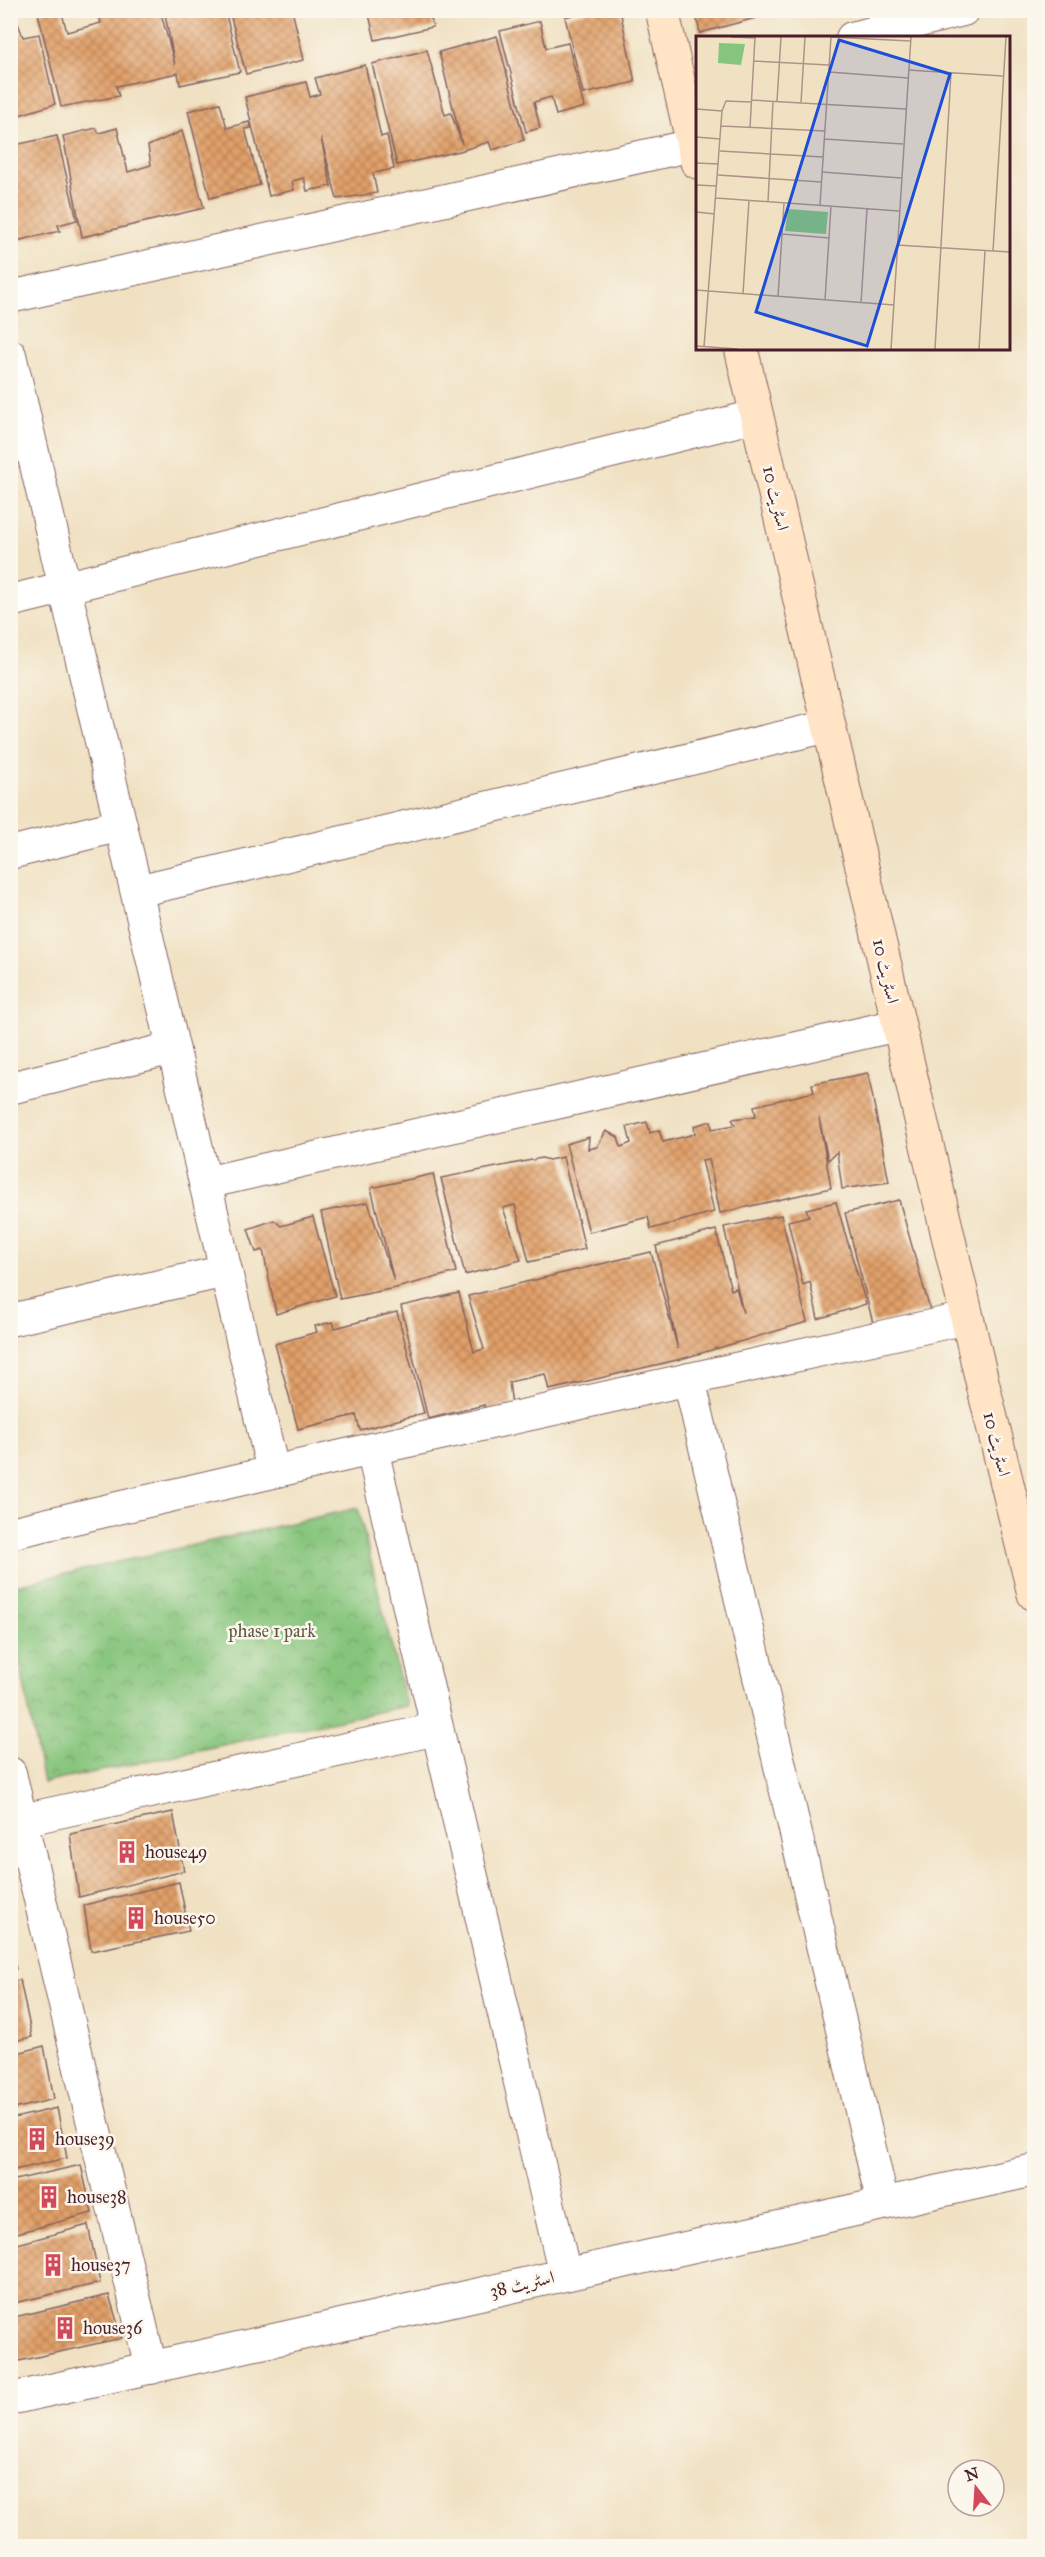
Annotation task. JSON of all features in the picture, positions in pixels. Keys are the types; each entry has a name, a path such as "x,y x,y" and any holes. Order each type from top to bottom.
{"street":[{"path":"10,297 695,153 688,77 662,10"},
{"path":"860,36 963,10"},
{"name":"اسٹریٹ 10","path":"741,350 967,1318 1035,1594"},
{"path":"10,355 273,1471"},
{"path":"10,601 756,416"},
{"path":"137,891 829,726"},
{"path":"10,853 121,825"},
{"path":"206,1184 898,1025"},
{"path":"10,1088 173,1048"},
{"path":"10,1320 226,1271"},
{"path":"10,1533 273,1471 967,1318"},
{"path":"689,1379 883,2204"},
{"path":"372,1449 565,2275"},
{"path":"22,1820 437,1729"},
{"path":"10,1773 151,2368"},
{"name":"اسٹریٹ 38","path":"10,2399 1035,2170"}],"green space":[{"name":"phase 1 park","path":"358,1508 406,1706 43,1783 11,1616 11,1586"}],"building":[{"path":"61,10 67,32 101,23 98,10 160,10 175,65 164,10 225,10 240,72 180,85 178,73 116,86 119,96 61,107 38,13"},
{"path":"229,10 292,10 304,60 246,74"},
{"path":"368,10 429,10 433,27 375,40"},
{"path":"592,10 620,10 635,82 583,94 565,17"},
{"path":"695,10 781,10 781,11 700,33"},
{"path":"15,15 23,37 39,34 55,104 10,118 10,16"},
{"path":"540,21 546,48 568,43 584,107 556,115 551,97 534,102 540,128 526,132 500,31"},
{"path":"497,36 524,140 492,150 489,142 397,165 372,64 427,50 445,115 451,113 462,144 439,52"},
{"path":"365,65 381,137 387,135 394,169 373,173 377,193 337,199 321,138 331,186 307,191 304,178 292,181 294,190 269,196 245,97 306,82 310,97 320,94 315,78"},
{"path":"220,103 227,128 249,122 251,128 245,129 260,185 210,198 188,111"},
{"path":"96,128 99,133 117,128 128,172 151,165 148,146 182,131 204,208 82,237 63,136"},
{"path":"57,136 77,220 58,225 60,231 16,241 10,218 10,146"},
{"path":"868,1073 889,1182 842,1189 837,1152 828,1160 819,1118 831,1188 720,1213 709,1159 702,1160 714,1212 651,1229 648,1217 589,1232 566,1144 589,1137 588,1149 597,1147 606,1131 618,1137 621,1147 631,1143 627,1127 647,1122 650,1133 659,1130 663,1142 695,1134 694,1126 711,1121 712,1129 735,1125 732,1119 756,1116 754,1106 814,1092 812,1084"},
{"path":"563,1157 585,1249 529,1262 515,1205 503,1208 521,1260 465,1275 441,1178 542,1158 549,1160"},
{"path":"433,1174 456,1272 396,1288 340,1299 321,1212 368,1202 394,1281 371,1188"},
{"path":"899,1200 930,1310 873,1323 845,1213"},
{"path":"836,1202 866,1304 818,1319 810,1282 803,1285 788,1221 809,1216 806,1209"},
{"path":"781,1215 807,1322 681,1359 549,1390 545,1374 509,1382 512,1405 485,1411 484,1405 428,1419 401,1306 459,1293 474,1352 484,1349 468,1296 651,1252 678,1349 656,1246 716,1230 731,1290 736,1288 743,1313 724,1227"},
{"path":"313,1217 335,1296 276,1314 263,1250 256,1252 248,1229 274,1220 281,1226"},
{"path":"397,1312 424,1413 360,1430 356,1415 298,1429 275,1344 317,1332 315,1326 333,1322 335,1328"},
{"name":"house49","path":"173,1812 184,1871 79,1897 70,1834"},
{"name":"house50","path":"179,1882 189,1931 91,1951 84,1905"},
{"path":"10,1950 16,1969 10,1970"},
{"path":"20,1980 32,2037 10,2042 10,1982"},
{"path":"44,2046 54,2099 10,2110 10,2055"},
{"name":"house39","path":"57,2108 67,2158 10,2171 10,2119"},
{"name":"house38","path":"81,2165 92,2213 10,2235 10,2181"},
{"name":"house37","path":"88,2225 100,2283 10,2304 10,2246"},
{"name":"house36","path":"109,2295 122,2338 10,2363 10,2318"}],"place":[{"name":"house49","path":"127,1852"},
{"name":"house50","path":"136,1918"},
{"name":"house39","path":"37,2139"},
{"name":"house38","path":"49,2197"},
{"name":"house37","path":"53,2265"},
{"name":"house36","path":"65,2328"}]}
